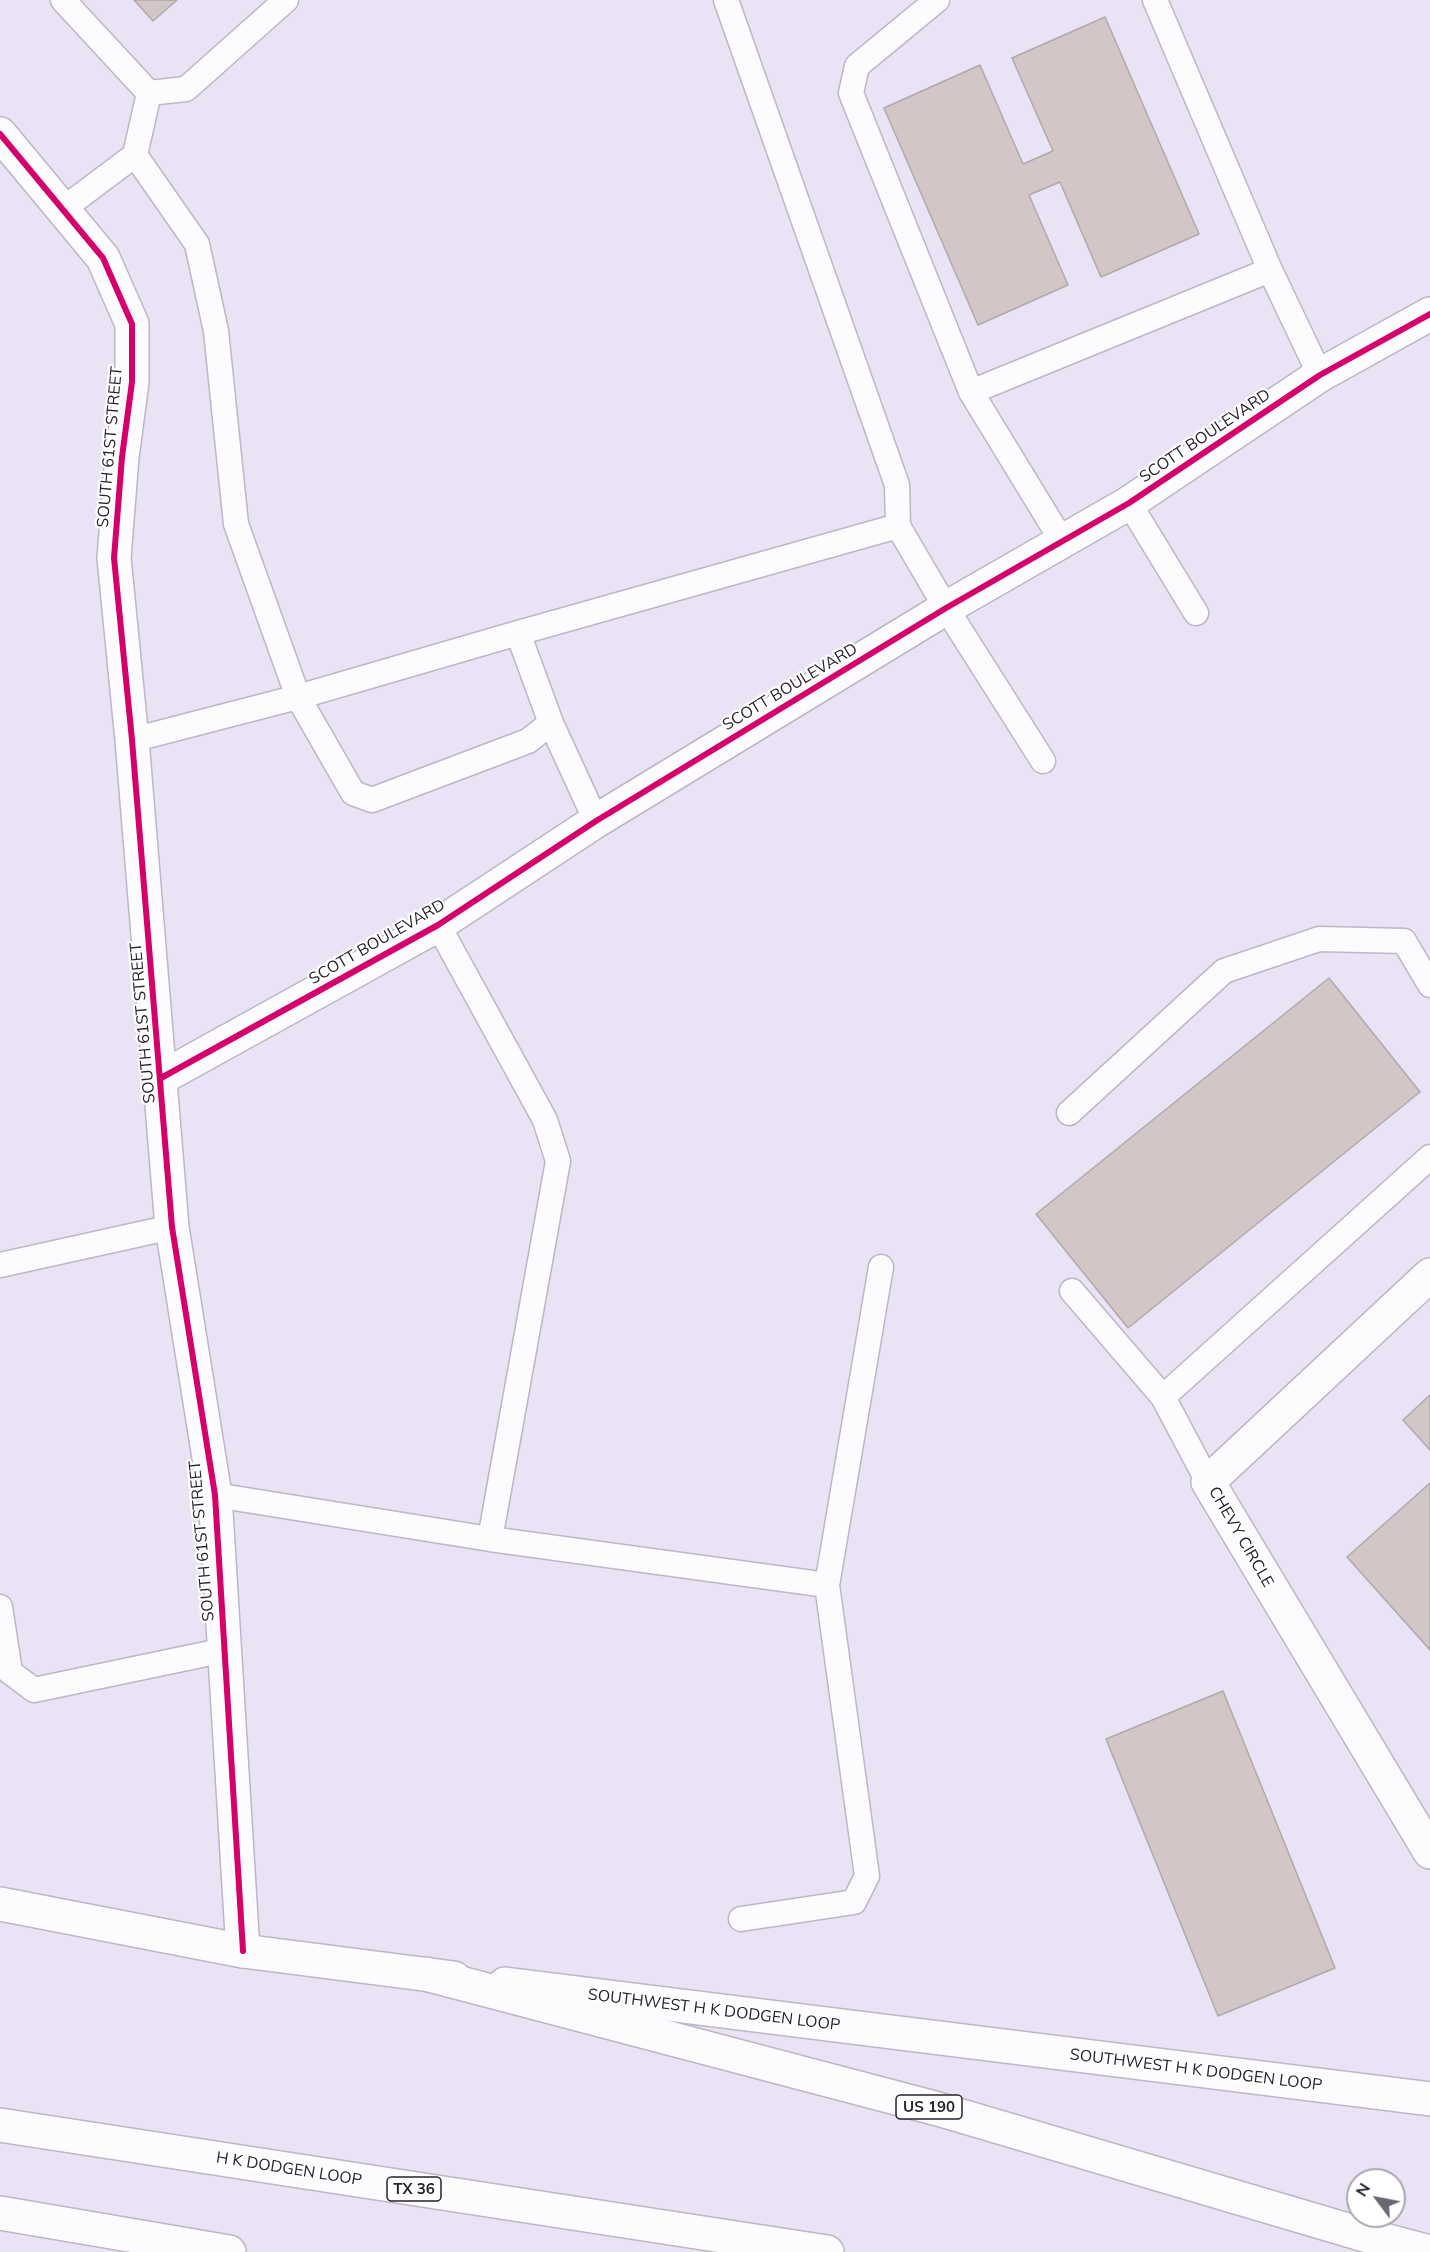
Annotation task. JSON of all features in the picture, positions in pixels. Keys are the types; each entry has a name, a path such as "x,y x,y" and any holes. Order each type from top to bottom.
{"main road":[{"name":"SOUTH 61ST STREET","path":"0,134 103,258 132,324 132,382 122,457 114,558 132,740 172,1227 215,1495 243,1951"},
{"name":"SCOTT BOULEVARD","path":"161,1078 438,925 596,821 946,608 1129,503 1320,375 1430,314"},
{"name":"CHEVY CIRCLE","path":"1430,1275 1208,1482 1430,1852"},
{"name":"SOUTHWEST H K DODGEN LOOP","path":"0,1904 243,1951 1430,2099"},
{"name":"US 190","path":"426,1974 938,2109 1361,2234 1430,2252"},
{"name":"H K DODGEN LOOP","path":"0,2125 827,2252"},
{"path":"0,2213 229,2252"}],"lane":[{"path":"63,0 150,93"},
{"path":"150,93 186,89 286,0"},
{"path":"726,0 897,484 898,526 946,608 1043,761"},
{"path":"937,0 857,66 851,93 971,392 1062,541"},
{"path":"1155,0 1270,270 1320,375"},
{"path":"63,209 135,155 150,93"},
{"path":"135,155 197,244 216,331 236,524 298,697 352,793 372,800 528,741 551,723"},
{"path":"971,392 1270,270"},
{"path":"1129,503 1196,613"},
{"path":"132,740 298,697 898,526"},
{"path":"518,633 551,723 596,821"},
{"path":"438,925 545,1120 558,1161 490,1539"},
{"path":"1069,1113 1224,971 1318,939 1404,941 1430,985"},
{"path":"1163,1397 1430,1157"},
{"path":"0,1265 172,1227"},
{"path":"741,1919 854,1902 867,1876 828,1586 881,1267"},
{"path":"1072,1291 1163,1397 1208,1482"},
{"path":"215,1495 490,1539 828,1586"},
{"path":"0,1607 10,1672 34,1690 225,1650"}],"building":[{"path":"134,0 177,0 153,21"},
{"path":"1105,17 1199,234 1101,277 1060,182 1029,195 1068,285 978,325 884,108 980,65 1023,164 1053,151 1012,58"},
{"path":"1329,978 1420,1092 1128,1328 1036,1214"},
{"path":"1430,1395 1430,1450 1403,1420"},
{"path":"1430,1483 1430,1650 1347,1557"},
{"path":"1223,1691 1335,1968 1218,2016 1106,1739"}],"cycle path":[{"path":"0,134 103,258 132,324 132,382 122,457 114,558 132,740 172,1227 215,1495 243,1951"},
{"path":"161,1078 438,925 596,821 946,608 1129,503 1320,375 1430,314"}]}
